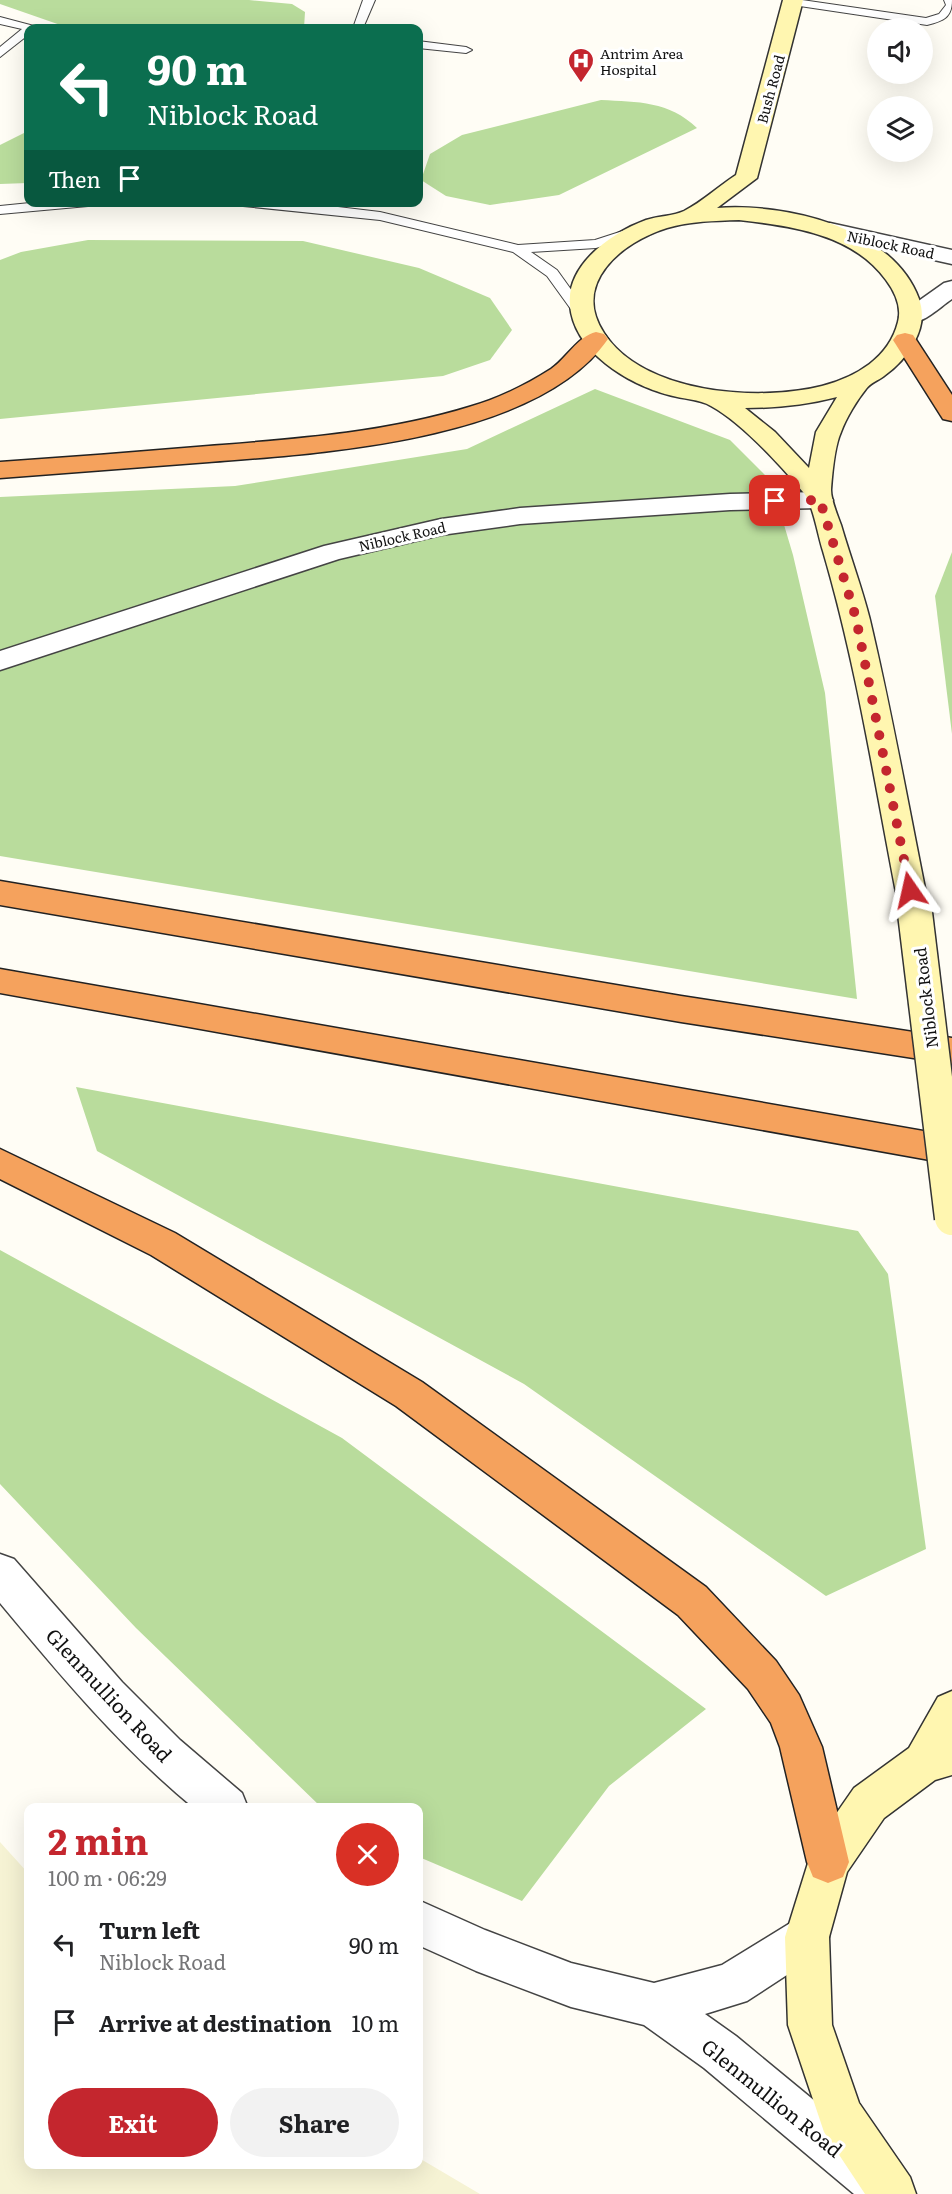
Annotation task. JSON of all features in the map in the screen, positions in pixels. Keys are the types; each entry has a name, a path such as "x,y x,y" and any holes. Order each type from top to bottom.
{"highway":[{"path":"908,328 952,414"},
{"path":"0,470 304,447 417,428 466,417 522,393 561,373 596,339"},
{"path":"0,893 681,1009 952,1051"},
{"path":"0,981 952,1150"},
{"path":"0,1163 163,1244 409,1394 692,1601 762,1675 785,1709 801,1747 828,1862"}],"main road":[{"name":"Bush Road","path":"746,178 793,1"},
{"path":"691,216 746,178 762,200 786,218"},
{"path":"739,213 786,218 830,230 867,249 895,273 907,295 908,328 887,363 857,383 818,396 773,402 718,399 667,387 624,366 596,339 583,316 581,293 588,271 612,246 646,227 691,216 739,213"},
{"name":"Niblock Road","path":"857,383 828,432 819,496 856,618 915,913 952,1218"},
{"name":"Niblock Road","path":"718,399 766,438 819,496"},
{"path":"892,2194 840,2116 810,2025 807,1937 828,1862 869,1803 938,1759 952,1712"}],"street":[{"name":"Niblock Road","path":"830,230 952,257"},
{"path":"908,328 952,288"},
{"name":"Niblock Road","path":"0,661 333,552 441,527 532,516 819,496"},
{"name":"Glenmullion Road","path":"0,1573 116,1705 193,1781 221,1803"},
{"name":"Glenmullion Road","path":"423,1925 476,1949 571,1984 654,2005 720,2052 892,2194"},
{"name":"Glenmullion Road","path":"654,2005 731,1985 807,1937"}],"lane":[{"path":"360,24 369,0"},
{"path":"869,13 874,0"},
{"path":"793,1 927,22 943,16 952,5 950,0"},
{"path":"0,20 24,25"},
{"path":"0,53 24,33"},
{"path":"423,45 466,50"},
{"path":"423,52 432,53 452,48"},
{"path":"0,210 33,207"},
{"path":"315,207 380,216 518,249 596,244 646,227"},
{"path":"518,249 552,273 583,316"}],"shaded area":[{"path":"0,1842 24,1869 24,2169 423,2169 423,2160 480,2194 0,2194"}],"green space":[{"path":"0,0 249,0 292,4 305,12 304,24 58,24 0,4"},
{"path":"601,100 640,103 664,108 686,119 697,128 559,195 490,205 446,196 423,181 430,154 462,135"},
{"path":"24,133 24,183 0,184 0,145"},
{"path":"88,240 303,241 419,268 490,298 512,330 490,360 443,376 0,419 0,260 21,252"},
{"path":"595,389 730,440 771,481 793,555 825,693 857,999 0,856 0,497 235,486 467,449"},
{"path":"952,552 952,734 935,596"},
{"path":"76,1087 858,1231 888,1274 926,1549 826,1596 524,1384 97,1151"},
{"path":"0,1250 342,1438 706,1709 609,1786 522,1901 423,1859 423,1803 317,1803 136,1628 0,1484"}],"place":[{"name":"Antrim Area Hospital","path":"581,84"}],"route":[{"path":"775,501 820,500 856,618 910,890"}]}
